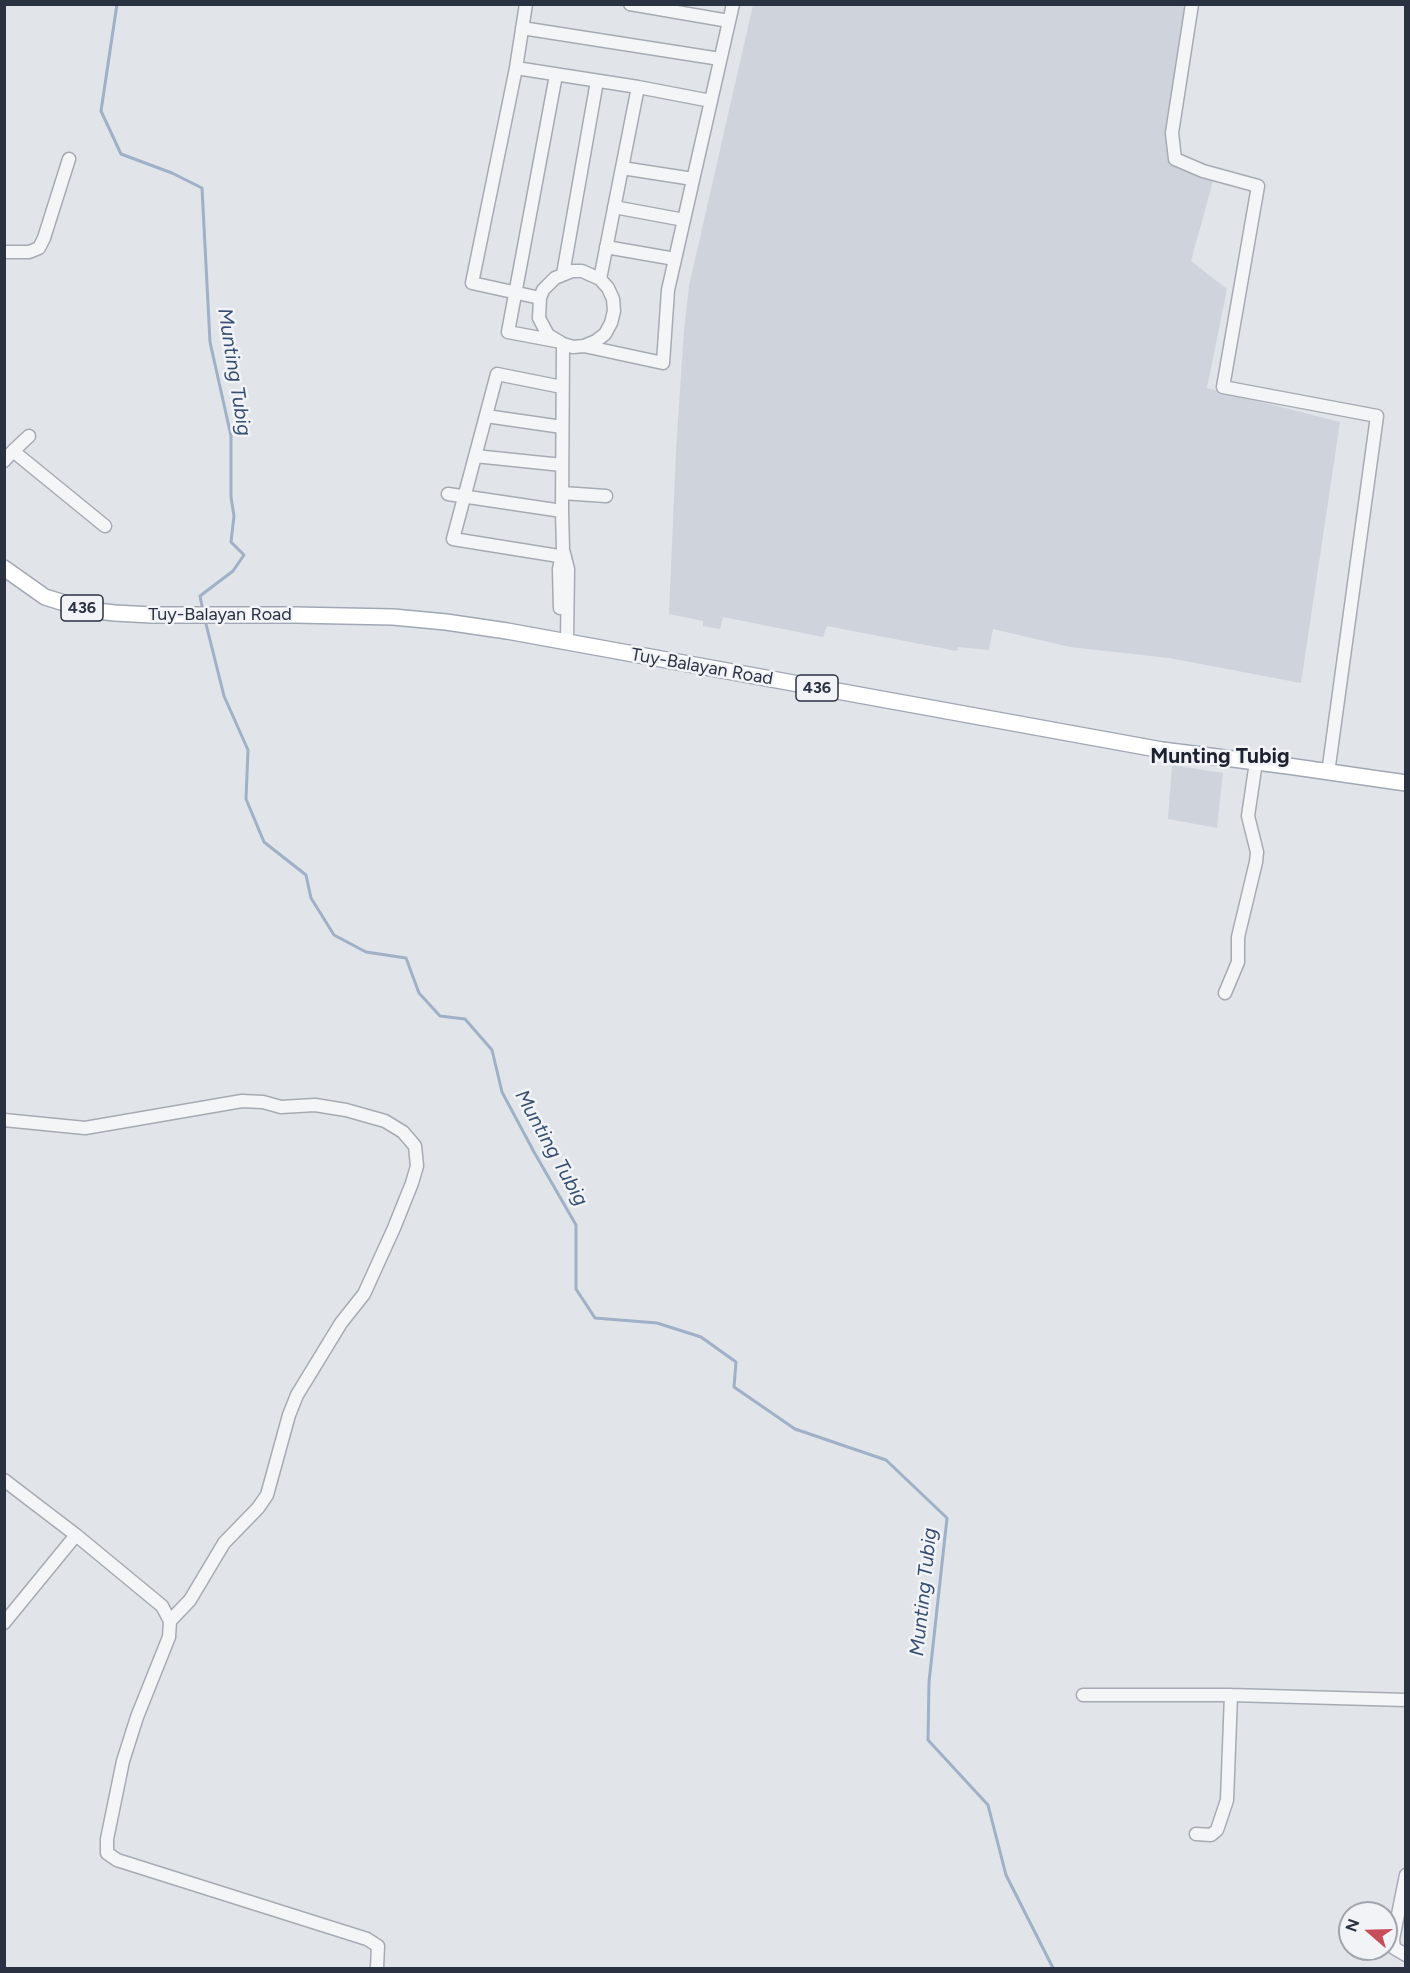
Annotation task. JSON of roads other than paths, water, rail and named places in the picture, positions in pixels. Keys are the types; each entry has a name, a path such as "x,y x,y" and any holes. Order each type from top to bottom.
{"main road":[{"name":"Tuy-Balayan Road","path":"4,568 45,597 87,610 170,615 393,617 446,622 1162,750 1406,783"}],"street":[{"path":"526,4 516,68 472,283 540,298"},
{"path":"630,4 729,21"},
{"path":"556,75 508,332 573,347 584,346 663,363 668,290 733,4"},
{"path":"1192,4 1172,133 1175,159 1203,171 1258,186 1223,387 1377,416 1328,772"},
{"path":"522,28 720,60"},
{"path":"516,68 711,101"},
{"path":"563,274 597,81"},
{"path":"600,279 638,87"},
{"path":"4,252 29,252 39,248 45,238 69,159"},
{"path":"622,168 693,179"},
{"path":"614,207 684,220"},
{"path":"606,247 675,259"},
{"path":"565,642 568,569 563,554 562,387 559,343 543,327 539,318 540,298 549,283 563,274 582,271 600,279 608,288 613,299 614,311 611,323 600,337 584,346"},
{"path":"562,387 497,374 453,539 563,554"},
{"path":"486,416 562,427"},
{"path":"4,460 29,436"},
{"path":"14,451 105,526"},
{"path":"475,456 562,465"},
{"path":"562,493 606,496"},
{"path":"448,494 562,511"},
{"path":"1225,993 1238,962 1238,937 1256,862 1257,852 1248,816 1256,762"},
{"path":"4,1120 85,1128 242,1101 263,1102 281,1107 315,1105 346,1110 385,1121 403,1132 415,1146 417,1166 394,1228 364,1294 340,1323 297,1395 289,1414 267,1495 258,1508 224,1543 190,1600 170,1621"},
{"path":"4,1480 76,1535 162,1606 170,1621 169,1637 137,1717 123,1761 107,1839 107,1853 117,1860 367,1939 378,1946 377,1968"},
{"path":"4,1623 76,1535"},
{"path":"1083,1695 1231,1695 1406,1700"},
{"path":"1196,1834 1211,1835 1217,1830 1227,1800 1231,1695"},
{"path":"1406,1875 1393,1939 1394,1948 1406,1955"}],"waterway":[{"name":"Munting Tubig","path":"117,4 101,111 121,154 172,173 202,188 210,342 231,436 231,497 234,516 231,542 244,555 233,571 200,596 203,611"},
{"name":"Munting Tubig","path":"205,620 224,696 248,750 246,799 264,842 306,875 311,898 334,935 366,952 406,958 419,993 440,1016 465,1019 492,1050 502,1092 576,1225 576,1289 595,1318 657,1323 701,1337 736,1362 734,1387 795,1429 886,1460 947,1518 929,1682 928,1740 988,1805 1006,1875 1053,1968"}],"district":[{"name":"Munting Tubig","path":"1220,757"}]}
